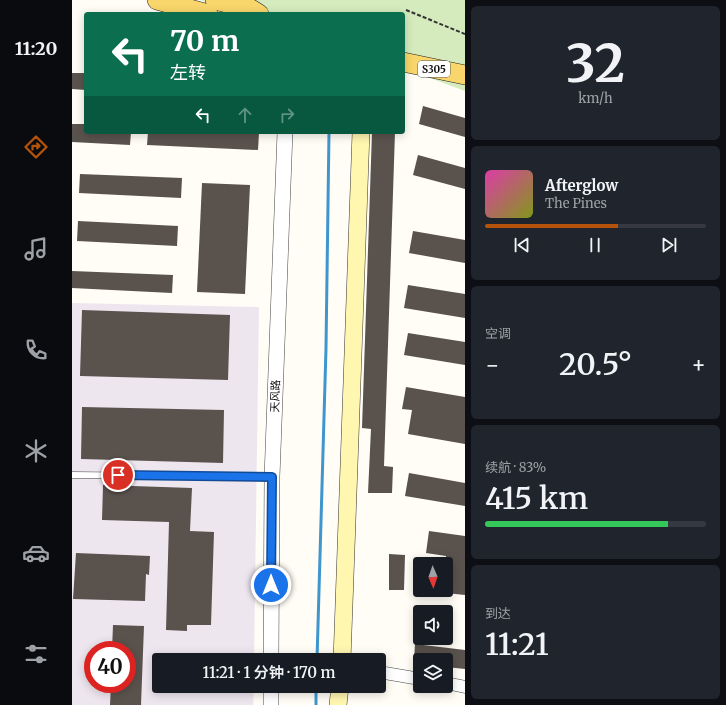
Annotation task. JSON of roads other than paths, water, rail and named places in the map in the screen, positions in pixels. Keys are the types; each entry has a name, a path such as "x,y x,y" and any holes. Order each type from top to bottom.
{"main road":[{"path":"157,0 201,12"},
{"path":"215,0 251,9 256,12"},
{"name":"S305","path":"405,62 465,75"},
{"path":"342,653 361,134"},
{"path":"338,705 339,693"}],"street":[{"name":"天风路","path":"271,653 272,477 286,134"},
{"path":"386,673 413,678"},
{"path":"453,684 465,687"},
{"path":"271,693 271,705"}],"lane":[{"path":"72,475 272,477"}],"waterway":[{"path":"317,653 326,348 329,134"},
{"path":"316,693 316,705"}]}
